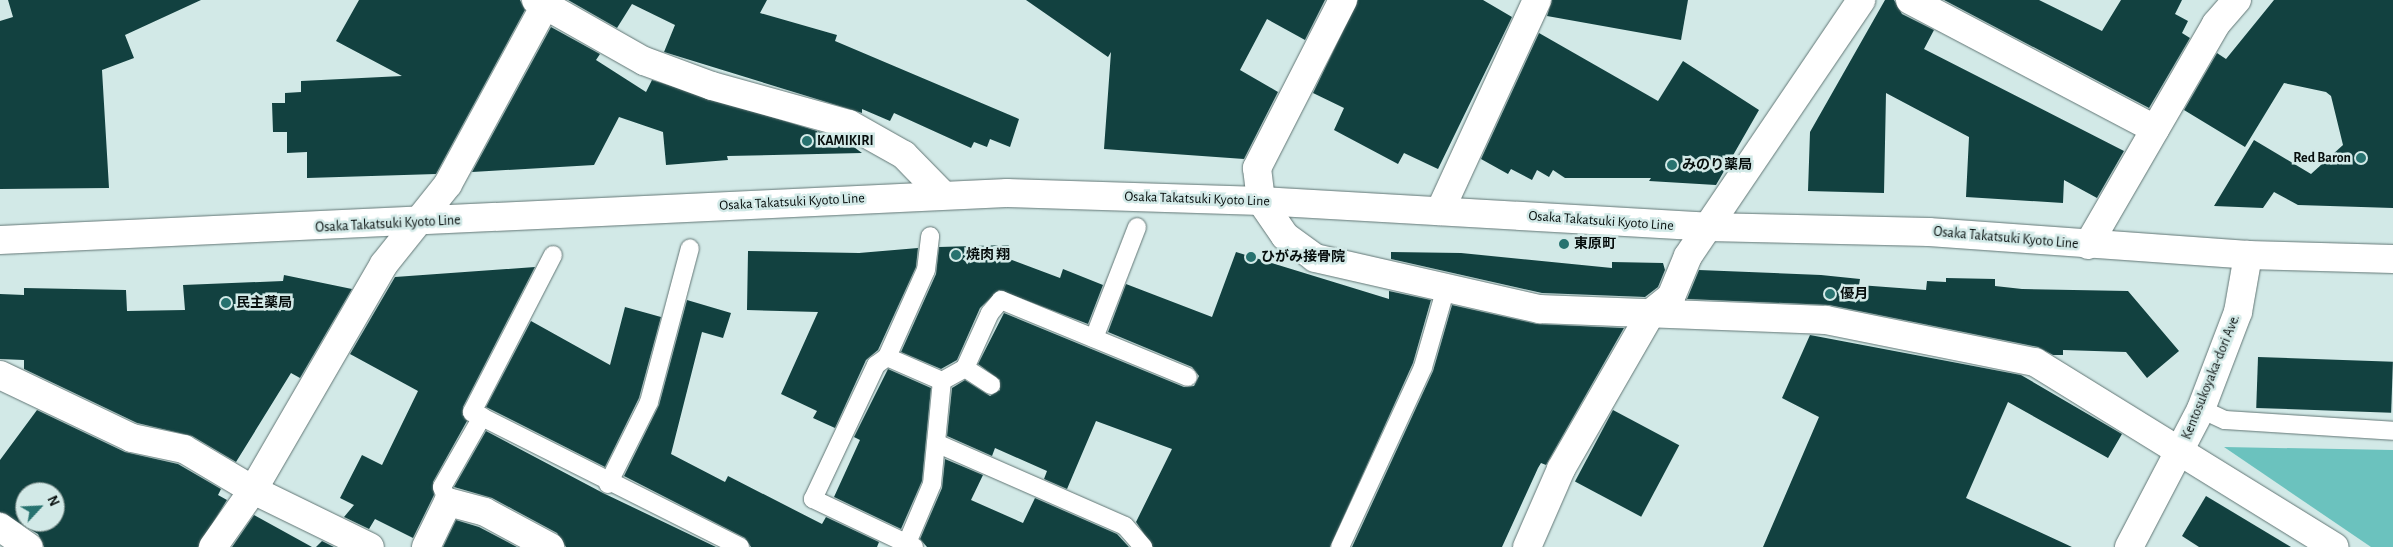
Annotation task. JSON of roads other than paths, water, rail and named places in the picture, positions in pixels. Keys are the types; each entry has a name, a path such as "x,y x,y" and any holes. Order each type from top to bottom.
{"street":[{"path":"1343,0 1257,168 1261,201 1286,236 1315,258 1540,309 1826,320 2035,362 2181,450 2334,547"},
{"path":"1440,211 1537,0"},
{"path":"1527,547 1561,469 1651,313 1672,297 1688,256 1861,0"},
{"path":"1910,0 2155,129"},
{"path":"2088,245 2216,24 2237,0"},
{"path":"213,547 253,490 384,264 448,184 543,2 644,61 712,86 849,124 904,155 942,194"},
{"name":"Osaka Takatsuki Kyoto Line","path":"0,240 418,223 942,194 1261,201 1708,227 1929,232 2088,245 2248,255 2393,260"},
{"name":"Kentosukoyaka-dori Ave.","path":"2129,547 2201,409 2238,312 2248,255"},
{"path":"0,375 132,438 184,449 253,490 370,547"},
{"path":"426,547 448,502 485,512 550,547"},
{"path":"0,527 29,547"}],"lane":[{"path":"1094,338 1136,227"},
{"path":"930,236 926,270 887,357 876,364 813,499 899,544 932,484 942,381"},
{"path":"608,484 649,402 690,248"},
{"path":"553,255 472,412 608,484 740,547"},
{"path":"1340,547 1423,367 1446,288"},
{"path":"942,381 965,368 990,314 1001,300 1188,377"},
{"path":"887,357 942,381"},
{"path":"965,368 991,385"},
{"path":"2201,409 2225,420 2393,431"},
{"path":"448,502 442,487 482,417"},
{"path":"936,443 1125,526 1143,547"}],"place":[{"name":"KAMIKIRI","path":"807,141"},
{"name":"Red Baron","path":"2361,158"},
{"name":"みのり薬局","path":"1672,165"},
{"name":"東原町","path":"1564,244"},
{"name":"焼肉 翔","path":"956,255"},
{"name":"ひがみ接骨院","path":"1251,257"},
{"name":"優月","path":"1830,294"},
{"name":"民主薬局","path":"226,303"}]}
